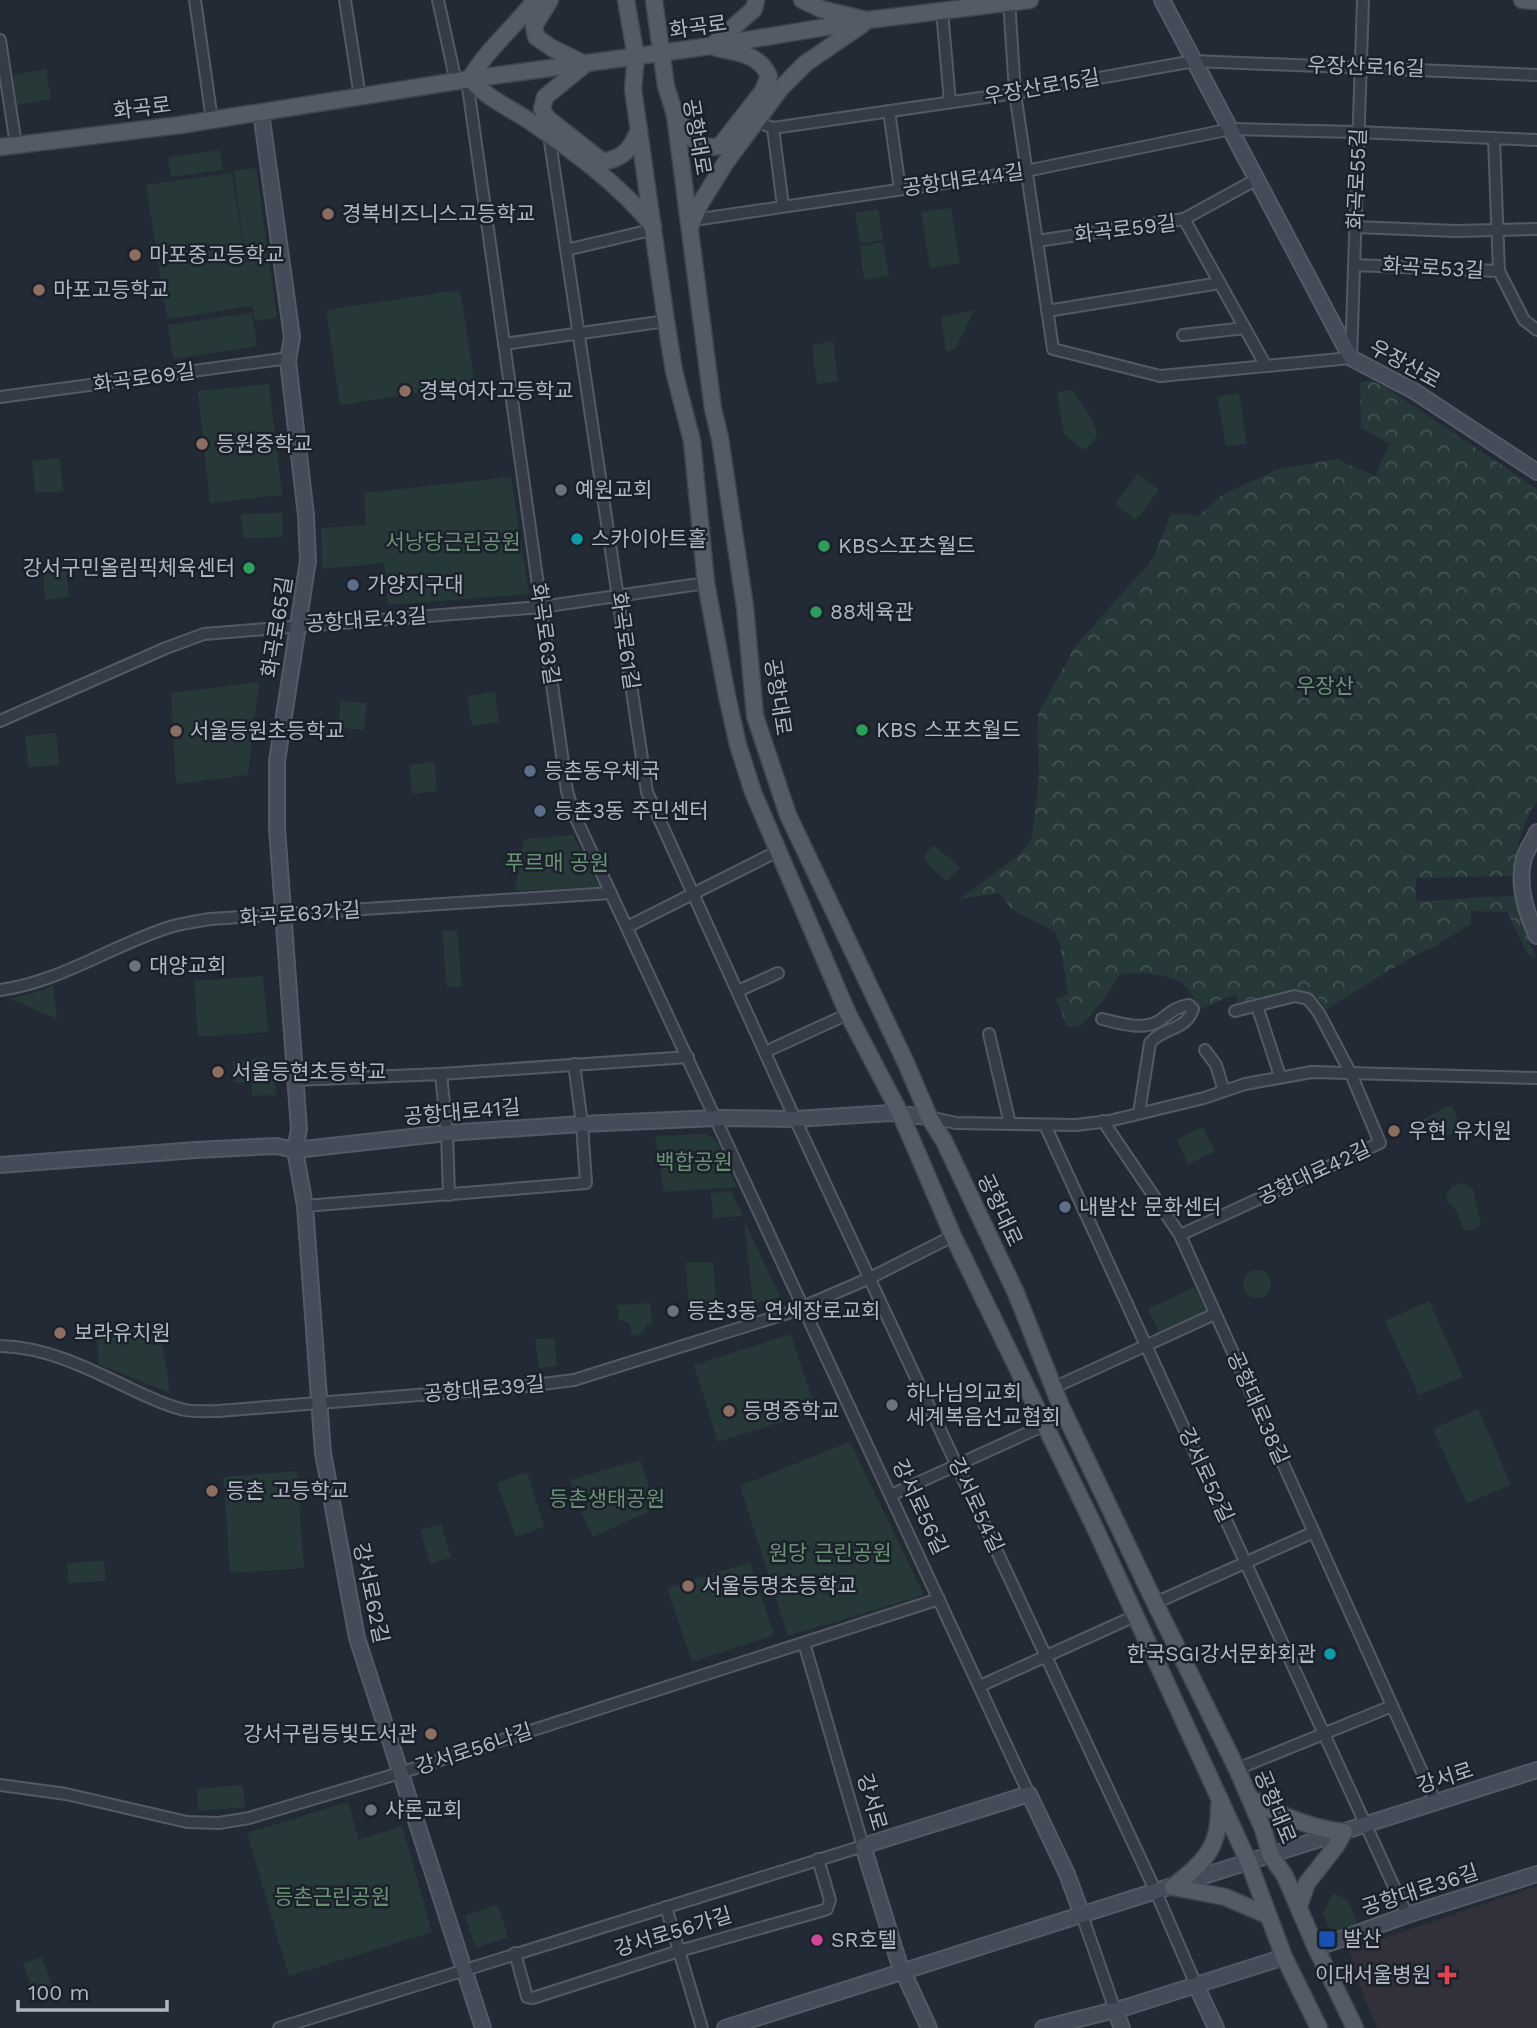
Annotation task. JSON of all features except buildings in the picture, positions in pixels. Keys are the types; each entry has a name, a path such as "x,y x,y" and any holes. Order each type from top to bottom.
{"main road":[{"path":"535,0 465,80 549,135 629,198 655,229"},
{"path":"550,0 534,26 536,37 585,64 545,97 542,109 547,118 603,162 620,158 633,143 639,130"},
{"name":"공항대로","path":"654,0 666,86 675,115 692,224 713,409 745,607 755,716 788,815 929,1117 944,1141 1010,1281 1060,1404 1154,1603 1237,1769 1263,1829 1270,1856 1285,1875 1316,1948 1355,2028"},
{"path":"711,46 754,9 756,0"},
{"path":"802,0 821,9 868,20"},
{"name":"화곡로","path":"8,146 212,120 868,20 1030,0"},
{"path":"1522,0 1537,1"},
{"path":"625,1 636,57 633,89 666,321 674,371 692,441 706,583 738,746 753,792 848,1014 901,1115 953,1236 1135,1616 1248,1863 1284,1957 1319,2028"},
{"path":"692,224 700,204 726,162 781,88 806,63 868,20"},
{"path":"675,115 699,145 710,148 720,146 763,91 769,76 764,65 754,58 711,46"},
{"path":"1173,1886 1204,1861 1212,1847 1219,1824 1218,1797"},
{"path":"1249,1798 1288,1819 1344,1832 1307,1883 1299,1906"},
{"path":"1173,1886 1225,1897 1267,1915"}],"street":[{"path":"195,0 212,120"},
{"path":"345,0 360,97"},
{"path":"438,0 465,80"},
{"name":"우장산로","path":"1163,0 1351,358 1415,391 1537,472"},
{"name":"화곡로55길","path":"1351,358 1363,0"},
{"path":"1009,2 1015,93 1053,349 1160,376 1351,358"},
{"path":"942,11 950,102"},
{"path":"0,40 8,146"},
{"name":"우장산로16길","path":"1194,61 1537,75"},
{"name":"우장산로15길","path":"773,128 1015,93 1194,61"},
{"name":"화곡로63길","path":"465,80 567,791 574,814 716,1118"},
{"path":"889,111 900,189"},
{"name":"화곡로65길","path":"261,112 292,337 288,361 307,527 308,561 277,761 277,828 299,1129 295,1150"},
{"path":"756,121 773,128 783,206"},
{"name":"공항대로44길","path":"692,224 783,206 1026,172 1231,129 1537,140"},
{"name":"화곡로61길","path":"549,135 647,792 795,1119"},
{"path":"1494,139 1499,271"},
{"path":"1184,219 1257,179"},
{"name":"화곡로59길","path":"1037,241 1184,219 1266,366"},
{"path":"1355,227 1456,231 1537,229"},
{"path":"566,250 655,229"},
{"name":"화곡로53길","path":"1354,265 1499,271 1524,320 1537,330"},
{"path":"1047,312 1220,283"},
{"path":"1524,320 1537,315"},
{"path":"504,344 666,321"},
{"path":"1183,335 1245,328"},
{"name":"화곡로69길","path":"0,397 274,360 288,361"},
{"name":"공항대로43길","path":"0,721 204,634 541,607 706,583"},
{"path":"1537,832 1524,859 1522,882 1526,912 1537,936"},
{"path":"627,927 780,850"},
{"name":"화곡로63가길","path":"0,990 65,971 174,926 210,919 611,893"},
{"path":"738,991 778,973"},
{"name":"공항대로42길","path":"1180,1235 1380,1143 1351,1073 1319,1013 1308,999 1295,996 1235,1011"},
{"path":"1102,1019 1146,1026 1157,1022 1177,1007 1189,1005 1193,1009 1189,1019 1179,1027 1155,1036 1150,1042 1139,1113"},
{"path":"1257,1006 1280,1076"},
{"path":"765,1052 848,1014"},
{"path":"989,1034 1010,1125"},
{"path":"1205,1050 1216,1065 1224,1091"},
{"path":"295,1080 441,1074 688,1057"},
{"path":"305,1206 586,1183 575,1064"},
{"path":"929,1117 956,1123 1010,1125 1103,1121 1280,1076 1312,1072 1537,1078"},
{"path":"441,1074 449,1195"},
{"name":"공항대로41길","path":"0,1164 209,1149 276,1146 295,1150 447,1133 582,1124 716,1118 795,1119 890,1113 929,1117"},
{"name":"강서로56길","path":"716,1118 1067,1874 1082,1914"},
{"name":"강서로54길","path":"795,1119 1156,1892"},
{"name":"공항대로38길","path":"1103,1121 1180,1235 1436,1803"},
{"name":"강서로52길","path":"1045,1125 1366,1825"},
{"name":"강서로62길","path":"295,1150 305,1206 323,1453 356,1638 483,2028"},
{"name":"공항대로39길","path":"0,1346 17,1346 51,1354 87,1367 148,1397 185,1410 218,1411 509,1388 573,1380 803,1307 870,1278 953,1236"},
{"path":"1055,1387 1215,1314"},
{"path":"891,1494 1045,1425"},
{"path":"1154,1603 1314,1532"},
{"name":"강서로56나길","path":"0,1785 66,1794 187,1822 219,1824 249,1818 400,1773 939,1599"},
{"path":"980,1686 1135,1616"},
{"name":"강서로","path":"804,1643 902,1972"},
{"path":"1237,1769 1392,1706"},
{"name":"강서로","path":"725,2028 1537,1770"},
{"name":"강서로56가길","path":"279,2028 1030,1794"},
{"path":"1366,1825 1407,1915"},
{"name":"강서로56가길","path":"515,1953 529,1998 679,1951 827,1909 830,1900 818,1859"},
{"name":"공항대로36길","path":"1316,1948 1407,1915 1537,1874"},
{"path":"1156,1892 1216,2028"},
{"path":"666,1906 702,2028"},
{"path":"1082,1914 1122,2028"},
{"path":"1043,2028 1115,2010 1284,1957"},
{"path":"902,1972 929,2028"}],"shaded area":[{"name":"이대서울병원","path":"1537,1886 1537,2028 1377,2028 1349,1950"}],"green space":[{"path":"46,69 51,99 17,105 13,75"},
{"path":"220,150 223,170 171,177 168,157"},
{"path":"256,168 277,318 255,321 252,306 167,319 146,185 232,173 248,278 234,171"},
{"path":"951,208 960,263 930,268 921,212"},
{"path":"878,209 883,240 860,244 855,213"},
{"path":"883,242 889,276 864,280 860,246"},
{"path":"460,290 475,384 340,405 326,310"},
{"path":"974,310 955,350 946,351 941,317"},
{"path":"252,313 257,346 173,359 168,325"},
{"path":"833,341 838,381 817,384 812,345"},
{"name":"우장산","path":"1368,380 1382,385 1537,489 1537,801 1520,837 1513,876 1416,878 1416,901 1513,896 1536,959 1528,955 1507,912 1471,911 1471,924 1326,1009 1316,996 1301,991 1238,1007 1236,994 1201,1009 1180,982 1159,975 1133,973 1119,975 1103,1000 1079,1027 1067,1026 1056,999 1068,994 1060,945 1055,932 1011,909 1000,893 960,899 1019,855 1032,838 1039,776 1038,714 1076,645 1153,559 1171,513 1198,516 1224,494 1276,470 1337,459 1375,476 1390,444 1361,428 1360,383"},
{"path":"269,384 282,495 210,503 198,391"},
{"path":"1073,390 1090,416 1097,434 1092,444 1083,450 1064,434 1057,392"},
{"path":"1239,393 1247,444 1226,446 1217,397"},
{"path":"60,458 63,491 35,493 32,461"},
{"path":"1138,474 1159,490 1136,520 1115,504"},
{"name":"서낭당근린공원","path":"511,477 529,594 388,605 384,563 322,569 321,528 366,525 364,493"},
{"path":"282,513 283,537 243,538 241,514"},
{"path":"66,569 69,597 45,600 43,571"},
{"path":"259,682 248,775 176,784 171,693"},
{"path":"495,692 499,722 472,726 467,696"},
{"path":"340,701 367,703 364,730 338,728"},
{"path":"56,733 59,765 28,767 25,736"},
{"path":"434,762 437,791 412,794 409,765"},
{"name":"푸르매 공원","path":"573,835 599,887 515,891 524,839"},
{"path":"933,845 960,867 947,881 932,869 924,856"},
{"path":"457,930 462,986 447,988 442,931"},
{"path":"263,976 268,1032 198,1037 194,981"},
{"path":"53,985 57,1019 11,999 46,989"},
{"path":"266,1058 267,1080 275,1079 276,1095 252,1096 251,1082 235,1083 233,1061"},
{"path":"1451,1105 1462,1129 1433,1142 1423,1119"},
{"path":"1203,1127 1215,1152 1188,1164 1177,1140"},
{"name":"백합공원","path":"706,1134 717,1141 737,1187 664,1192 655,1136"},
{"path":"1464,1183 1473,1189 1481,1224 1474,1230 1464,1230 1456,1210 1446,1201 1452,1186"},
{"path":"731,1191 743,1216 713,1218 711,1193"},
{"path":"744,1220 780,1297 753,1304"},
{"path":"686,1262 713,1262 717,1315 689,1315"},
{"path":"1257,1270 1267,1274 1271,1284 1267,1294 1257,1298 1247,1294 1243,1284 1247,1274"},
{"path":"1195,1287 1206,1311 1159,1332 1148,1309"},
{"path":"1429,1301 1463,1377 1419,1395 1385,1321"},
{"path":"650,1303 652,1324 647,1324 642,1334 632,1336 629,1323 619,1320 617,1305"},
{"path":"160,1326 170,1393 98,1364 97,1333"},
{"path":"791,1334 816,1411 718,1442 694,1365"},
{"path":"554,1338 557,1366 539,1368 535,1339"},
{"path":"1478,1409 1511,1485 1467,1503 1433,1429"},
{"name":"원당 근린공원","path":"850,1442 924,1595 788,1636 740,1486"},
{"name":"등촌생태공원","path":"640,1460 656,1508 593,1537 570,1480"},
{"path":"297,1471 304,1568 230,1573 223,1477"},
{"path":"527,1472 544,1527 516,1537 497,1483"},
{"path":"441,1524 451,1557 430,1564 420,1530"},
{"path":"104,1561 106,1581 68,1583 67,1563"},
{"path":"750,1562 774,1635 692,1662 667,1588"},
{"path":"243,1785 245,1807 199,1811 197,1789"},
{"name":"등촌근린공원","path":"348,1802 359,1840 402,1826 432,1932 289,1976 247,1833"},
{"path":"1333,1893 1348,1900 1359,1927 1333,1937 1323,1913"},
{"path":"498,1905 508,1937 476,1948 465,1916"},
{"path":"42,1957 52,1986 33,1992 23,1963"}],"place":[{"name":"경복비즈니스고등학교","path":"328,214"},
{"name":"마포중고등학교","path":"135,255"},
{"name":"마포고등학교","path":"39,290"},
{"name":"경복여자고등학교","path":"405,391"},
{"name":"등원중학교","path":"202,444"},
{"name":"예원교회","path":"561,490"},
{"name":"스카이아트홀","path":"577,539"},
{"name":"KBS스포츠월드","path":"824,546"},
{"name":"강서구민올림픽체육센터","path":"249,568"},
{"name":"가양지구대","path":"353,585"},
{"name":"88체육관","path":"816,612"},
{"name":"KBS 스포츠월드","path":"862,730"},
{"name":"서울등원초등학교","path":"176,731"},
{"name":"등촌동우체국","path":"530,771"},
{"name":"등촌3동 주민센터","path":"540,811"},
{"name":"대양교회","path":"135,966"},
{"name":"서울등현초등학교","path":"218,1072"},
{"name":"우현 유치원","path":"1394,1131"},
{"name":"내발산 문화센터","path":"1065,1207"},
{"name":"등촌3동 연세장로교회","path":"673,1311"},
{"name":"보라유치원","path":"60,1333"},
{"name":"하나님의교회 세계복음선교협회","path":"892,1405"},
{"name":"등명중학교","path":"729,1411"},
{"name":"등촌 고등학교","path":"212,1491"},
{"name":"서울등명초등학교","path":"688,1586"},
{"name":"한국SGI강서문화회관","path":"1330,1654"},
{"name":"강서구립등빛도서관","path":"431,1734"},
{"name":"샤론교회","path":"371,1810"},
{"name":"발산","path":"1327,1939"},
{"name":"SR호텔","path":"817,1940"},
{"name":"이대서울병원","path":"1447,1975"}]}
